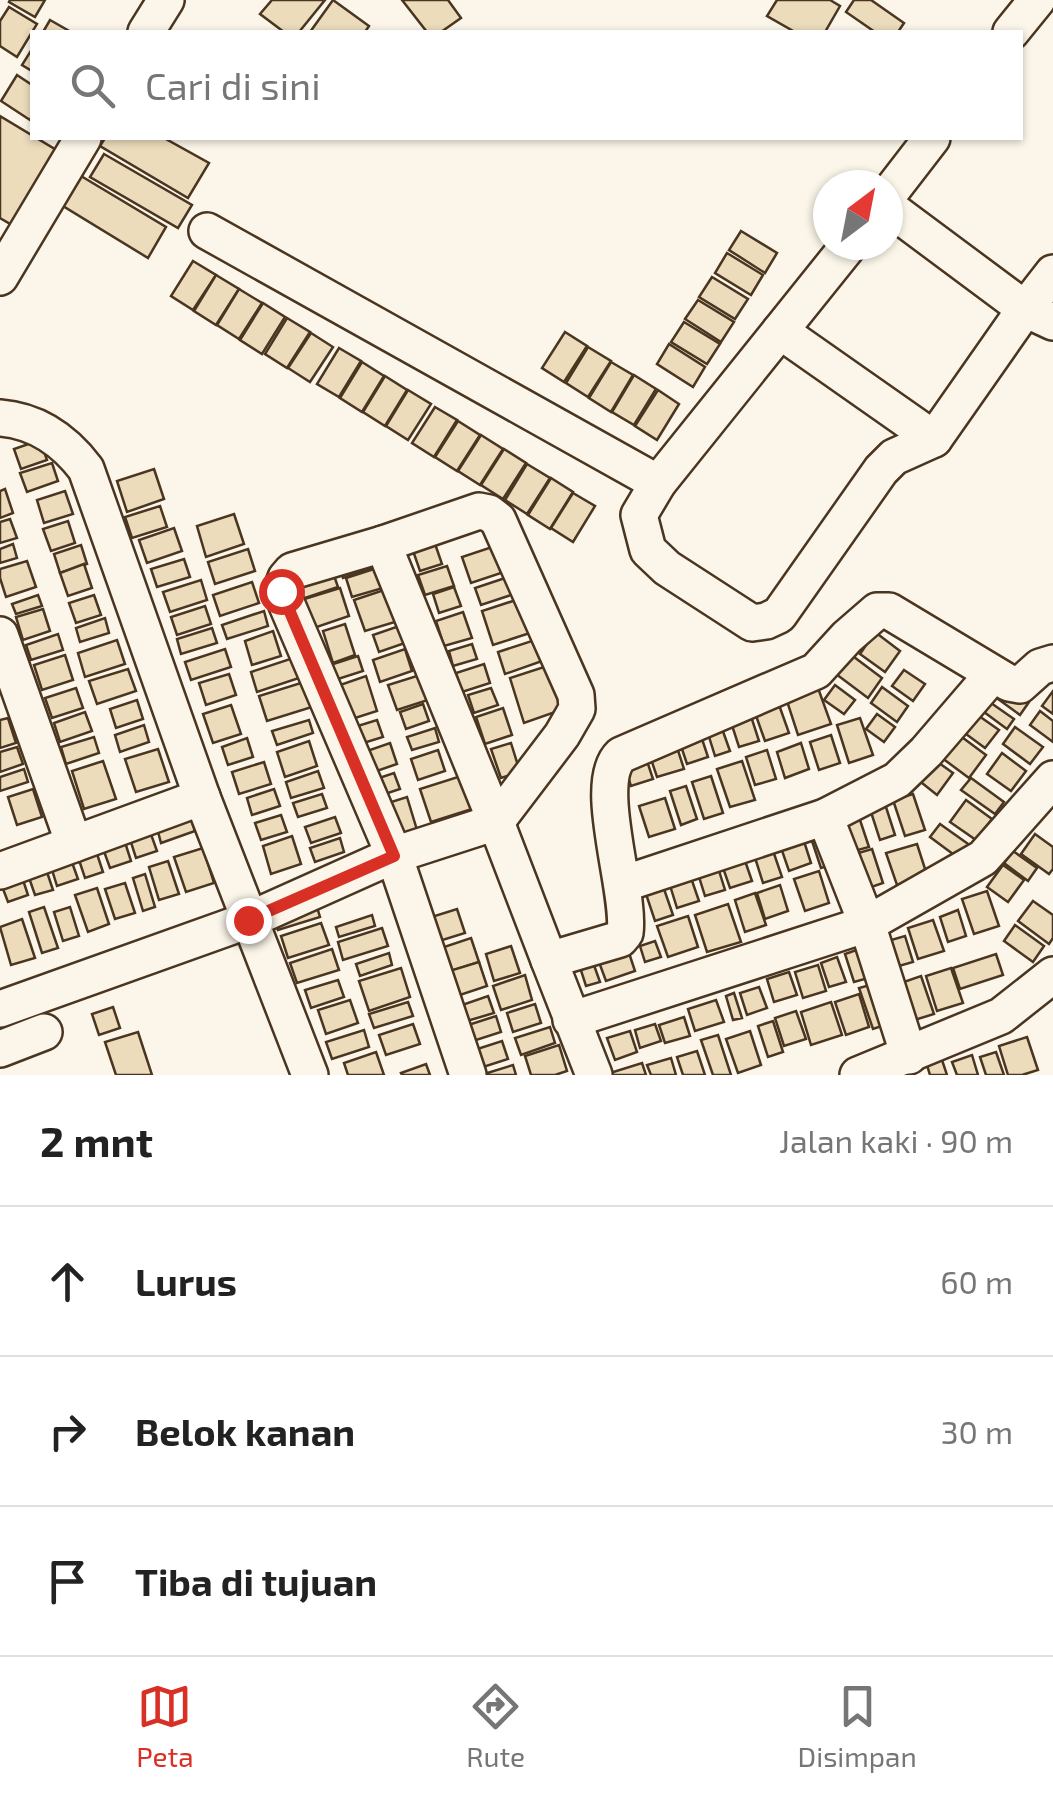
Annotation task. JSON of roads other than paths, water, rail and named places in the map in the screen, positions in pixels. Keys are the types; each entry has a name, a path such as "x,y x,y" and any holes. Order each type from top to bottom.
{"street":[{"path":"147,30 166,0"},
{"path":"1014,30 1037,0"},
{"path":"0,277 82,140"},
{"path":"903,176 930,140"},
{"path":"903,218 1039,315"},
{"path":"207,231 658,483"},
{"path":"836,260 658,483 638,514 648,550 667,568 752,623 779,615 881,470 894,457 934,440 1039,315 1053,272"},
{"path":"780,332 934,440"},
{"path":"0,418 41,428 72,450 86,469 202,797 310,1075"},
{"path":"0,1009 248,920 394,856 496,822 577,709 576,695 498,520 488,512 479,511 292,570 281,591 394,856 468,1075"},
{"path":"383,544 594,1075"},
{"path":"549,960 620,938 626,927 623,884 612,833 612,769 621,755 816,671 877,611 888,611 1009,684 1020,685 1040,667 1053,663"},
{"path":"0,636 74,844"},
{"path":"623,884 826,816 897,780 993,674"},
{"path":"572,1020 867,924 983,858 1053,779"},
{"path":"0,871 202,797"},
{"path":"826,816 867,924 909,1056"},
{"path":"858,1075 1000,1016 1053,975"},
{"path":"0,1048 44,1032"}]}
